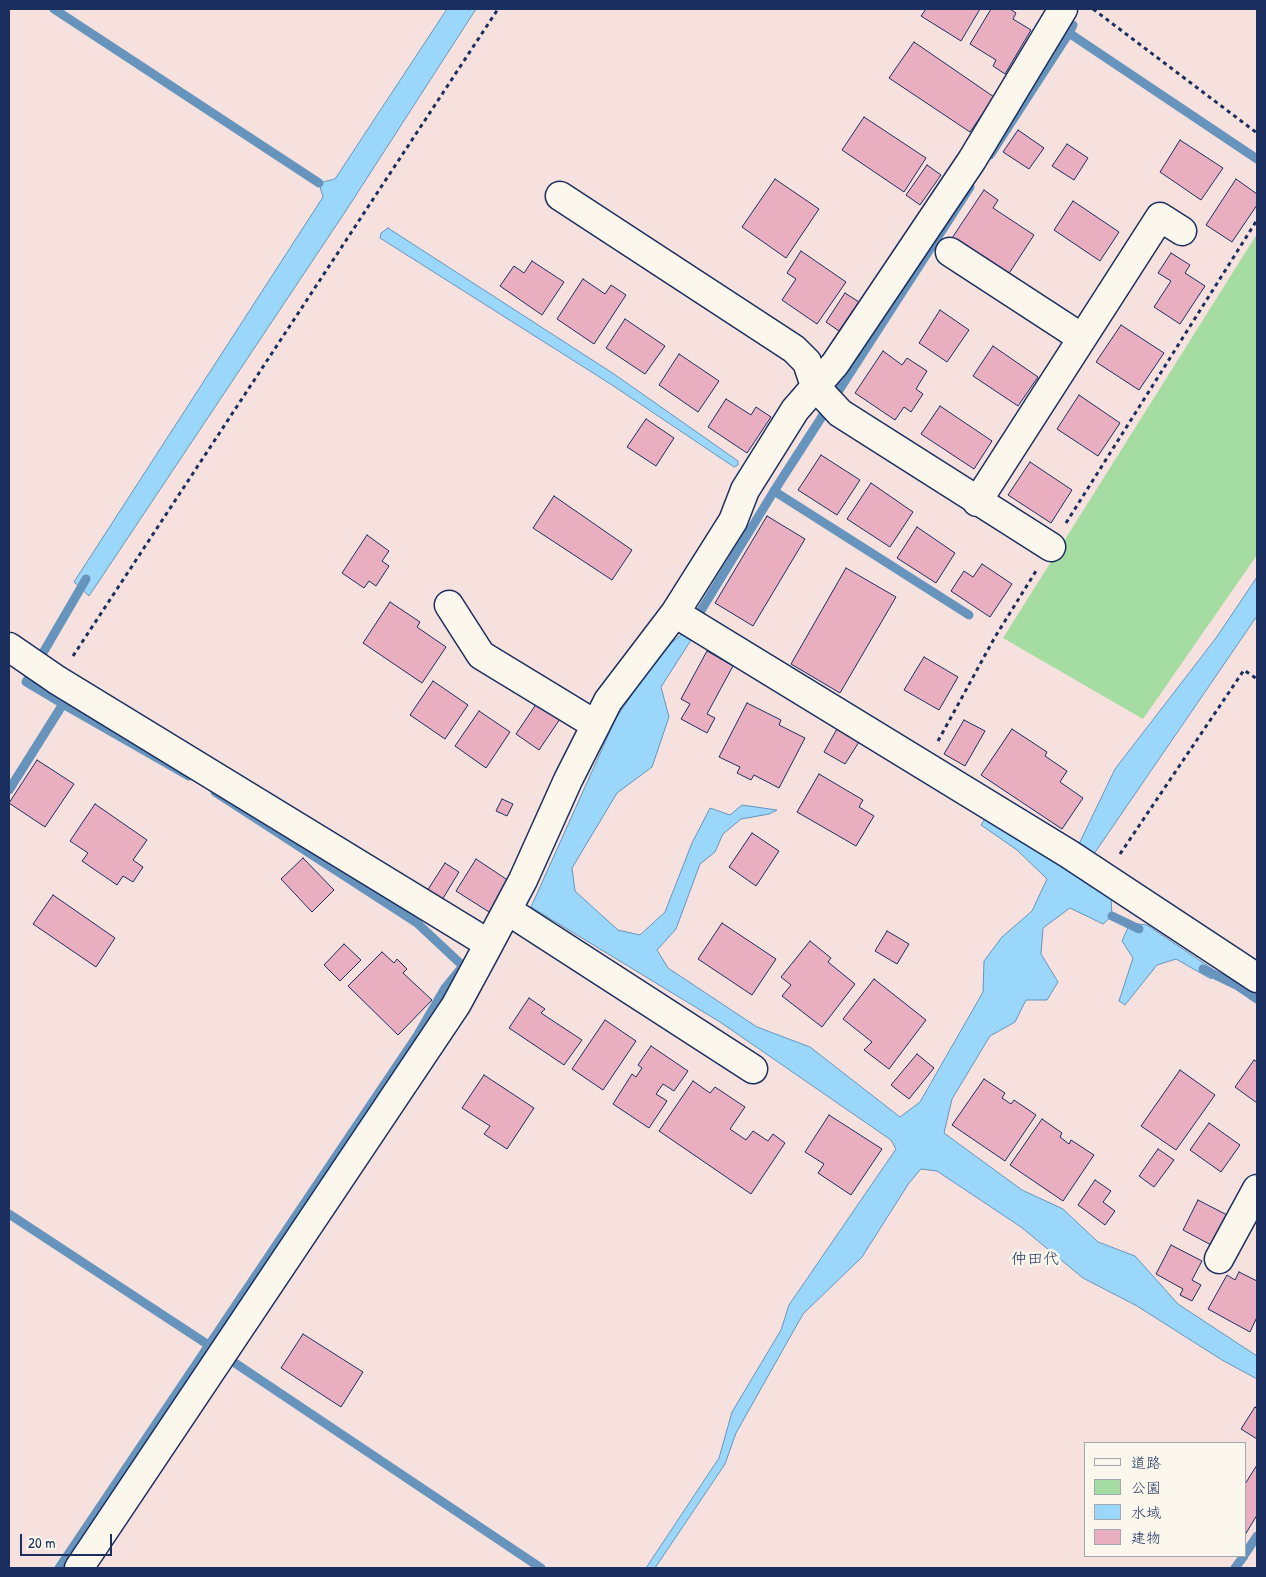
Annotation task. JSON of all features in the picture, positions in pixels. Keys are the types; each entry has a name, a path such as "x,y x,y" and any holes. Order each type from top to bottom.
{"street":[{"path":"79,1568 456,1005 507,910 608,701 675,612 733,521 745,490 795,410 835,364 972,160 1063,9"},
{"path":"560,196 794,349 807,362 815,386 840,413 1051,548"},
{"path":"977,502 1160,217 1182,231"},
{"path":"950,252 1082,338"},
{"path":"449,606 481,655 596,725"},
{"path":"675,612 1069,854 1227,956 1257,978"},
{"path":"9,648 57,680 489,944"},
{"path":"507,910 753,1069"},
{"path":"1219,1259 1257,1189"}],"path":[{"path":"57,680 498,9"},
{"path":"1093,9 1257,133"},
{"path":"925,765 994,638 1257,220"},
{"path":"1099,874 1244,670 1257,679"}],"green space":[{"path":"1257,234 1257,555 1143,719 1003,638"}],"water":[{"path":"447,9 476,9 347,209 89,596 74,582 323,197 319,183 335,179"},
{"path":"388,228 614,374 738,461 738,465 734,467 612,385 380,238 381,233"},
{"path":"1257,577 1257,616 1096,851 1082,868 1082,880 1111,897 1112,916 1103,924 1070,908 1043,928 1041,954 1058,982 1047,1000 1026,1000 1015,1022 990,1036 952,1099 944,1133 1022,1190 1063,1209 1098,1242 1135,1256 1178,1304 1257,1356 1257,1379 1222,1360 1137,1306 1083,1278 1021,1227 937,1171 921,1169 909,1183 862,1257 803,1314 736,1433 725,1464 655,1568 646,1568 719,1458 732,1412 781,1330 789,1305 896,1149 891,1140 720,1022 531,907 616,718 661,652 683,633 691,640 661,687 669,717 652,767 617,793 572,868 575,891 618,930 640,935 665,912 692,843 710,808 730,815 742,805 777,810 769,814 741,819 723,834 715,852 700,864 676,929 657,950 668,968 757,1027 810,1047 900,1117 920,1102 983,992 984,961 1002,937 1032,911 1047,879 1017,850 981,825 986,817 1067,870 1076,860 1079,844 1115,769 1216,638"},
{"path":"1130,923 1147,925 1214,970 1211,979 1176,959 1157,965 1125,1005 1119,1001 1133,958 1122,941"}],"building":[{"path":"926,9 980,9 961,41 921,16"},
{"path":"991,9 1010,9 1016,13 1013,19 1031,30 1005,74 993,66 996,60 970,44"},
{"path":"914,42 994,97 970,132 889,78"},
{"path":"864,117 926,158 904,192 842,150"},
{"path":"1018,130 1044,148 1029,169 1003,152"},
{"path":"1180,140 1223,168 1201,200 1160,172"},
{"path":"1067,144 1088,158 1074,180 1052,166"},
{"path":"927,165 941,175 920,205 906,195"},
{"path":"775,179 819,209 786,258 742,227"},
{"path":"1236,179 1257,194 1257,205 1232,242 1206,225"},
{"path":"984,190 998,200 993,208 1034,235 1008,275 952,238"},
{"path":"1073,201 1119,232 1100,261 1054,230"},
{"path":"801,251 846,282 817,324 782,300 796,279 787,273"},
{"path":"1171,253 1190,265 1185,273 1205,286 1180,324 1154,307 1171,281 1158,273"},
{"path":"532,261 564,282 542,315 500,286 514,266 524,273"},
{"path":"583,279 605,294 611,285 626,295 594,344 557,319"},
{"path":"845,293 859,302 839,331 826,322"},
{"path":"940,310 969,330 947,362 919,343"},
{"path":"625,319 665,346 645,374 606,348"},
{"path":"1121,325 1164,353 1139,390 1096,362"},
{"path":"993,346 1038,377 1018,406 973,376"},
{"path":"883,351 902,365 907,358 927,371 916,389 923,394 911,412 904,407 895,420 855,393"},
{"path":"679,354 719,381 698,412 659,385"},
{"path":"1079,395 1120,423 1098,456 1057,429"},
{"path":"726,399 751,415 756,407 771,417 747,453 708,427"},
{"path":"940,406 992,441 974,469 921,434"},
{"path":"646,419 674,438 656,466 627,447"},
{"path":"821,455 860,480 837,515 798,490"},
{"path":"1030,462 1072,490 1051,523 1008,495"},
{"path":"871,483 913,512 890,547 847,519"},
{"path":"554,496 632,550 612,580 533,528"},
{"path":"767,516 805,539 753,626 715,603"},
{"path":"917,527 955,553 936,583 897,558"},
{"path":"367,535 389,551 382,561 389,566 376,586 369,581 364,588 342,573"},
{"path":"982,564 1012,584 990,617 951,591 964,571 973,577"},
{"path":"846,568 896,597 840,693 791,664"},
{"path":"390,602 420,622 417,627 446,647 422,683 363,643"},
{"path":"707,651 733,666 707,714 715,718 707,733 681,719 690,704 681,699"},
{"path":"924,657 958,677 939,710 904,690"},
{"path":"433,681 468,705 445,739 410,715"},
{"path":"539,700 562,716 539,750 516,734"},
{"path":"747,703 781,720 779,725 805,738 779,788 754,775 751,780 737,773 740,767 719,757"},
{"path":"479,711 510,732 486,768 455,746"},
{"path":"964,720 985,731 965,766 944,754"},
{"path":"837,729 859,742 845,764 824,752"},
{"path":"1012,729 1047,752 1045,756 1067,771 1060,782 1083,798 1062,829 981,775"},
{"path":"37,760 74,784 45,827 9,803"},
{"path":"819,774 863,800 859,807 874,816 856,846 797,812"},
{"path":"502,799 513,804 507,816 496,811"},
{"path":"95,804 147,840 133,860 143,867 133,882 123,876 117,885 82,861 88,853 70,841"},
{"path":"752,833 779,851 756,886 729,867"},
{"path":"303,858 334,890 312,912 281,879"},
{"path":"476,859 509,881 489,912 456,891"},
{"path":"445,863 459,872 442,900 427,891"},
{"path":"53,895 115,938 96,967 33,924"},
{"path":"722,923 776,959 752,995 698,959"},
{"path":"887,931 909,944 897,964 875,951"},
{"path":"810,941 831,958 828,962 855,984 822,1027 782,996 791,985 781,977"},
{"path":"344,944 361,960 340,981 324,965"},
{"path":"382,952 394,963 397,959 407,969 403,973 432,1000 398,1035 348,986"},
{"path":"874,979 926,1020 889,1069 864,1050 872,1042 843,1019"},
{"path":"529,998 545,1009 541,1013 582,1040 564,1065 509,1028"},
{"path":"605,1020 636,1041 603,1090 572,1069"},
{"path":"651,1046 688,1071 674,1091 663,1084 656,1094 667,1101 649,1128 613,1104 632,1074 636,1077 642,1068 638,1065"},
{"path":"917,1054 934,1068 909,1099 891,1085"},
{"path":"1254,1060 1257,1062 1257,1103 1235,1087"},
{"path":"1180,1070 1215,1095 1176,1150 1141,1126"},
{"path":"484,1075 534,1108 507,1149 484,1134 490,1126 462,1108"},
{"path":"984,1079 1005,1093 1002,1098 1011,1104 1014,1100 1036,1115 1005,1161 952,1125"},
{"path":"693,1081 710,1093 715,1087 745,1107 730,1129 746,1140 753,1131 768,1141 773,1134 785,1143 751,1194 659,1131"},
{"path":"829,1115 882,1149 851,1195 818,1173 824,1164 805,1152"},
{"path":"1042,1119 1062,1133 1060,1137 1069,1144 1071,1140 1094,1155 1063,1201 1010,1165"},
{"path":"1209,1123 1240,1145 1221,1172 1190,1150"},
{"path":"1158,1149 1174,1160 1154,1187 1139,1176"},
{"path":"1095,1180 1111,1191 1103,1202 1115,1211 1105,1225 1078,1205"},
{"path":"1198,1200 1229,1216 1213,1246 1183,1230"},
{"path":"1171,1245 1202,1261 1192,1280 1201,1285 1192,1301 1180,1295 1183,1289 1156,1274"},
{"path":"1239,1272 1257,1281 1257,1317 1250,1332 1208,1309 1227,1275 1235,1280"},
{"path":"303,1334 363,1372 341,1407 281,1368"},
{"path":"1255,1407 1257,1409 1257,1439 1241,1429"},
{"path":"1257,1465 1257,1515 1246,1533 1246,1482"}],"waterway":[{"path":"54,9 319,183"},
{"path":"1073,25 1069,33 1257,159"},
{"path":"990,155 1069,33"},
{"path":"694,622 774,491 970,187"},
{"path":"774,491 969,615"},
{"path":"9,790 63,704 26,682 86,579"},
{"path":"63,704 189,776"},
{"path":"59,1568 417,1036 445,988 463,966 417,923 215,792"},
{"path":"1112,916 1139,929"},
{"path":"1203,969 1238,986 1257,999"},
{"path":"9,1214 213,1348"},
{"path":"223,1355 541,1568"},
{"path":"1246,1552 1257,1536"},
{"path":"1235,1568 1243,1557"}],"district":[{"name":"仲田代","path":"1035,1260"}]}
